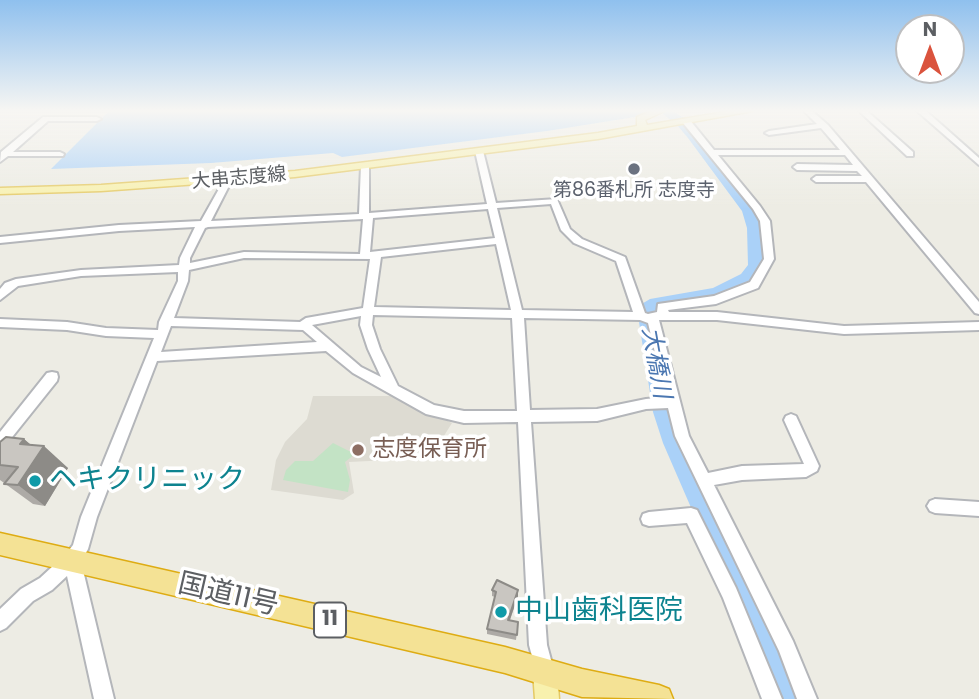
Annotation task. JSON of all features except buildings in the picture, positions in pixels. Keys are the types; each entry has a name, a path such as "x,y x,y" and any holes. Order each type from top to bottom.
{"highway":[{"name":"国道11号","path":"0,544 659,699"}],"main road":[{"name":"大串志度線","path":"0,191 228,180 365,166 534,144"},
{"path":"545,672 547,699"}],"street":[{"path":"2,155 16,144"},
{"path":"652,317 662,307 716,300 754,285 769,259 765,221 704,144"},
{"path":"838,144 979,310"},
{"path":"899,144 910,154"},
{"path":"479,151 517,313 538,645 545,672"},
{"path":"712,152 846,153"},
{"path":"974,153 979,162"},
{"path":"2,155 60,154"},
{"path":"365,166 366,216 371,256 366,324 373,348 393,390"},
{"path":"797,167 859,168"},
{"path":"816,178 869,179"},
{"path":"0,622 27,595 46,584 80,549 183,281 186,258 228,180"},
{"path":"0,240 119,228 366,216 494,208 554,201 566,230 578,241 621,259 652,317 682,436 786,647 807,699"},
{"path":"0,296 16,283 81,273 185,268 244,255 371,256 501,240"},
{"path":"306,326 306,322 368,311 717,316 844,330 979,326"},
{"path":"0,323 67,326 106,332 163,328 306,326 357,370 430,410 464,417 597,415 646,404 672,402"},
{"path":"152,357 327,346"},
{"path":"0,442 52,377"},
{"path":"704,481 742,473 806,470 812,466 791,420"},
{"path":"935,506 979,509"},
{"path":"649,519 691,515 725,584 772,699"},
{"path":"72,560 104,699"}],"shaded area":[{"name":"志度保育所","path":"313,396 394,396 452,423 430,458 349,462 354,493 343,500 271,490 276,460 285,442 307,419"}],"green space":[{"path":"333,443 355,454 345,462 350,480 348,492 283,480 286,470 295,461 313,461"}],"water":[{"path":"76,144 447,144 342,157 333,153 211,163 51,169"}],"waterway":[{"name":"大橋川","path":"698,144 749,211 755,228 756,266 747,278 717,293 650,305 646,309 664,412 674,443 789,699"}],"place":[{"name":"第86番札所 志度寺","path":"634,169"},
{"name":"志度保育所","path":"358,450"},
{"name":"ヘキクリニック","path":"35,481"},
{"name":"中山歯科医院","path":"501,612"}]}
